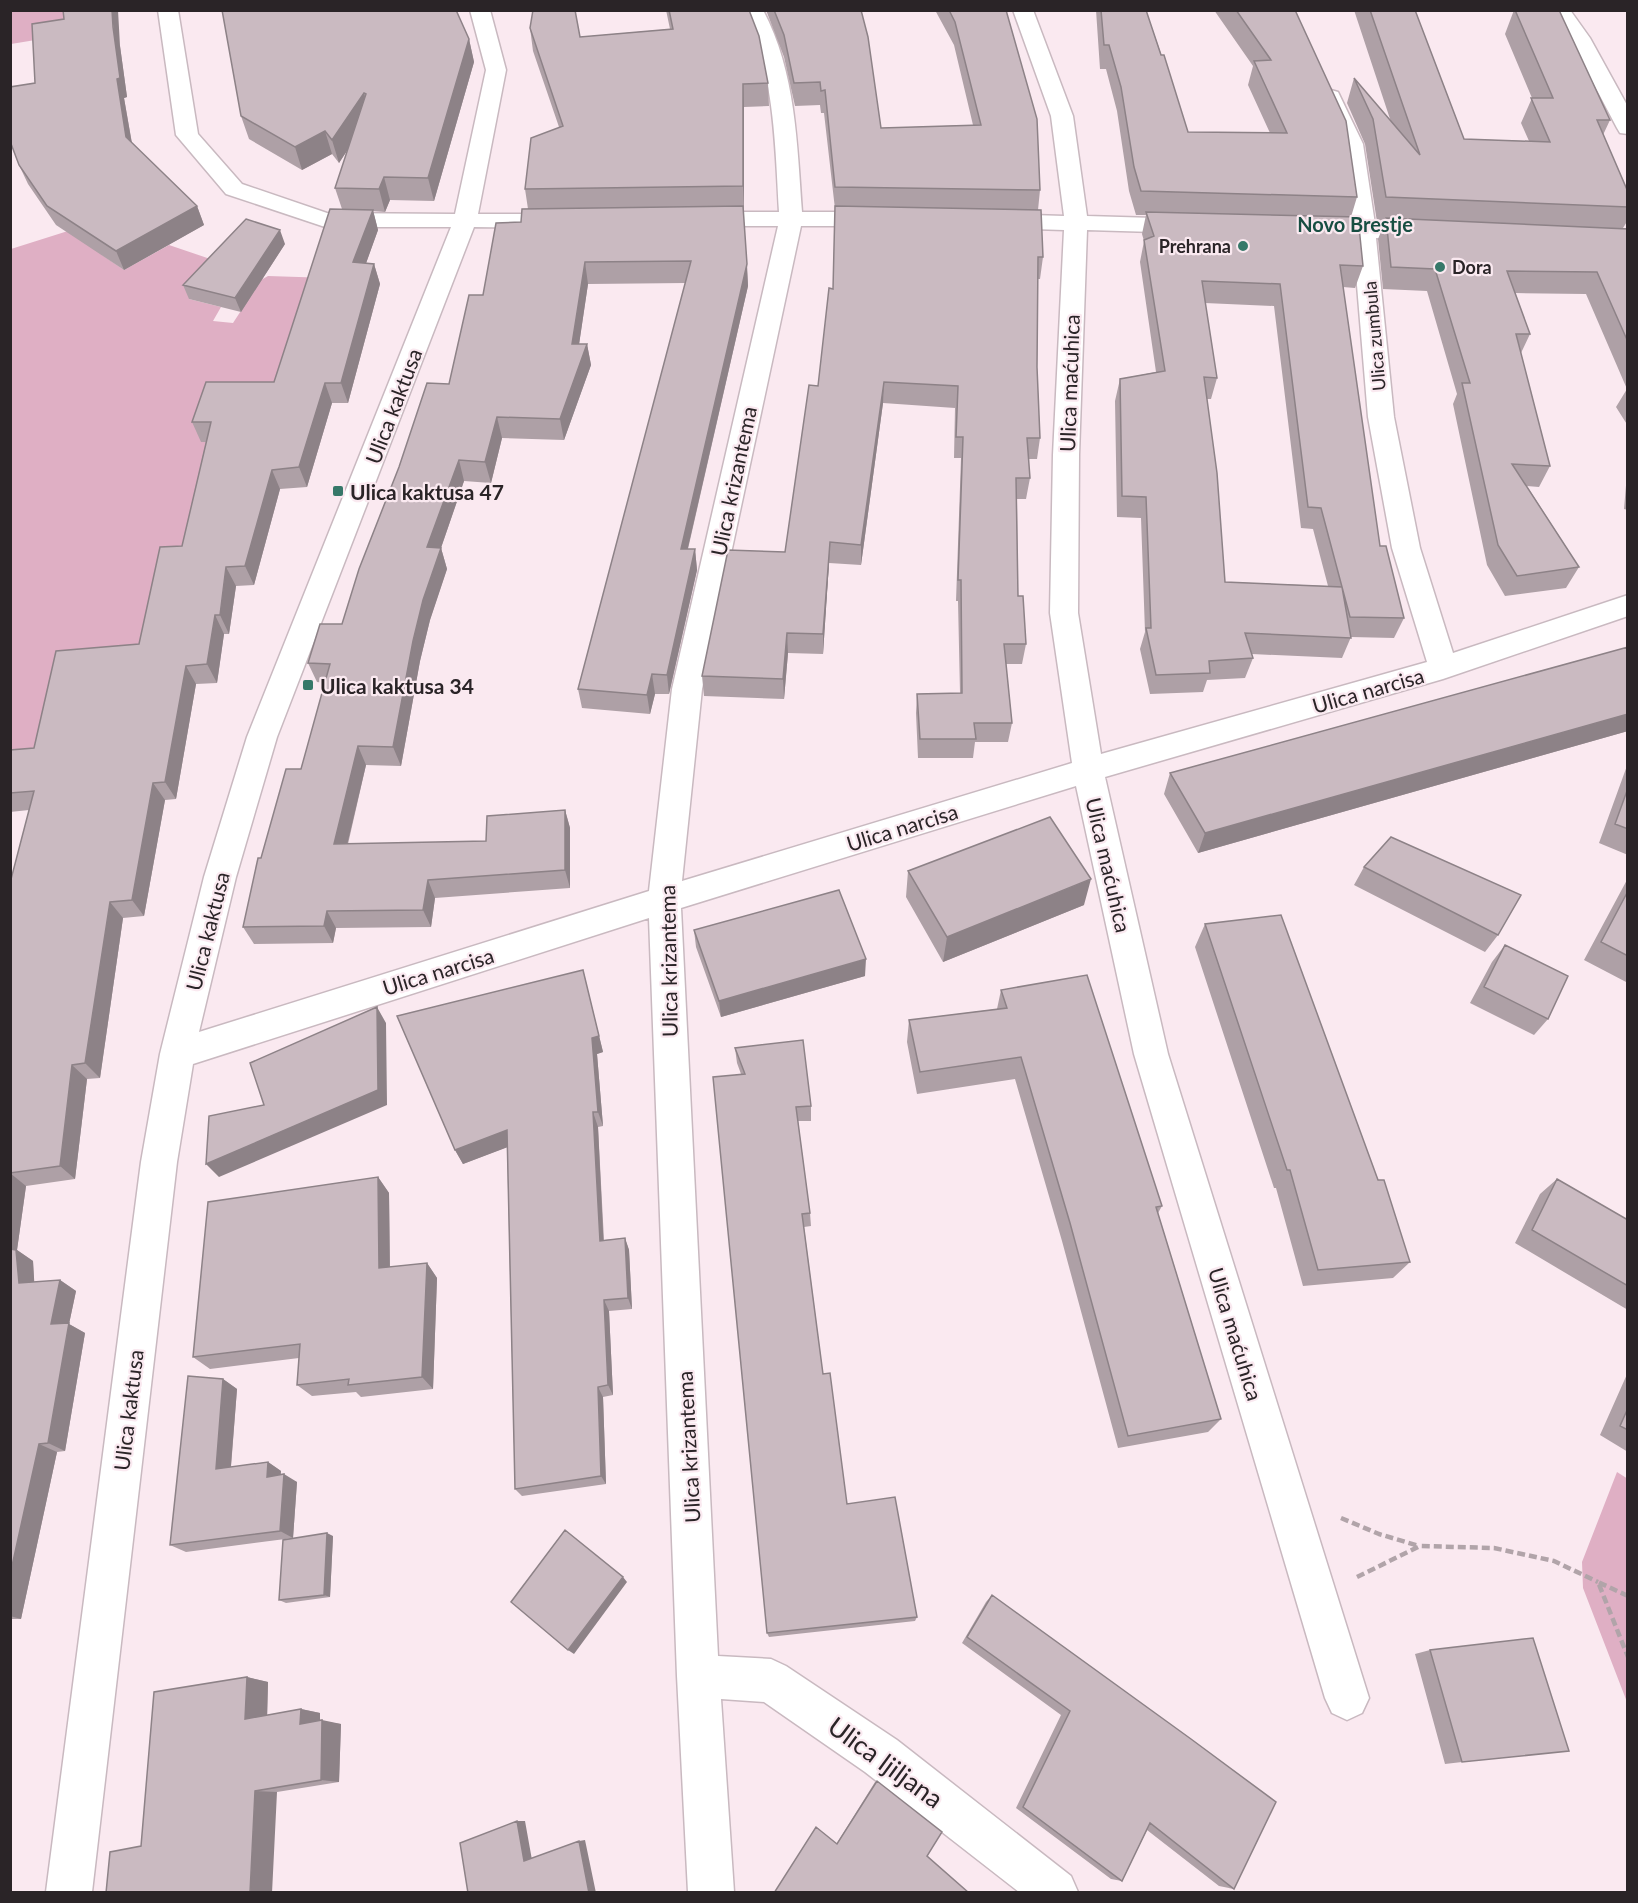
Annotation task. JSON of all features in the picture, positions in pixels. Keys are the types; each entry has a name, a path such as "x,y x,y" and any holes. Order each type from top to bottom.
{"street":[{"path":"168,10 187,135 234,189 325,220 465,222 590,220"},
{"name":"Ulica kaktusa","path":"69,1893 159,1162 177,1054 219,877 262,737 465,222 496,70 480,10"},
{"name":"Ulica krizantema","path":"711,1893 698,1676 664,900 687,689 791,218 784,113 765,33 753,10"},
{"name":"Ulica maćuhica","path":"1023,10 1062,116 1076,223 1066,455 1064,613 1088,770 1151,1054 1347,1698"},
{"path":"1559,10 1580,38 1628,128"},
{"name":"Ulica zumbula","path":"1320,70 1352,144 1364,230 1383,428 1406,548 1443,668"},
{"path":"683,219 896,220"},
{"path":"977,221 1206,226"},
{"path":"1289,228 1447,234"},
{"name":"Ulica narcisa","path":"177,1054 664,900 1088,770 1443,668 1628,605"},
{"name":"Ulica ljiljana","path":"698,1676 771,1681 881,1756 1055,1893"}],"path":[{"path":"1286,1494 1379,1534 1419,1546 1494,1548 1554,1561 1628,1596"},
{"path":"1319,1606 1361,1574 1419,1546"},
{"path":"1598,1582 1628,1657"}],"shaded area":[{"path":"11,11 71,11 72,34 11,44"},
{"path":"109,218 102,255 124,270 169,245 228,265 189,299 221,307 213,321 233,323 261,280 268,276 360,279 249,442 111,749 11,757 11,249"},
{"path":"1617,1472 1628,1479 1627,1702 1583,1588 1582,1562"}],"building":[{"path":"63,10 112,10 120,78 117,79 126,137 197,206 116,251 47,206 19,165 10,141 10,87 35,83 32,24 64,19"},
{"path":"222,10 456,10 469,39 428,178 384,177 379,189 335,188 366,94 364,93 332,140 325,131 295,147 241,116"},
{"path":"533,10 575,10 580,37 673,29 669,10 749,10 759,36 768,83 743,84 743,186 525,189 531,138 563,126 530,28"},
{"path":"774,10 861,10 868,37 881,128 981,125 955,22 949,10 1006,10 1037,119 1040,190 835,187 825,90 821,91 820,82 794,83 784,35"},
{"path":"1101,10 1146,10 1161,55 1164,55 1188,132 1287,133 1254,61 1271,60 1236,10 1295,10 1346,121 1357,197 1141,191 1134,167 1121,87 1109,45 1104,45"},
{"path":"1370,10 1415,10 1464,139 1550,142 1531,98 1553,98 1515,10 1559,10 1610,120 1597,120 1628,192 1628,207 1386,197 1373,119 1354,78 1420,155"},
{"path":"743,206 747,264 681,549 695,549 667,675 652,674 647,695 578,689 691,261 585,262 572,344 587,344 560,419 497,417 485,462 459,460 427,547 441,548 423,600 413,641 393,747 358,746 334,844 486,841 487,816 565,810 565,870 428,880 423,910 327,911 324,926 243,927 258,858 261,858 286,769 301,769 330,664 308,663 320,624 342,624 359,569 399,467 427,383 449,384 469,295 483,295 496,223 521,222 522,209"},
{"path":"835,206 1041,210 1043,257 1038,257 1037,367 1040,438 1027,438 1030,478 1016,478 1018,596 1023,596 1026,644 1004,644 1012,723 974,723 976,739 920,739 917,694 962,693 961,580 958,580 963,437 956,437 958,386 884,382 861,545 830,542 823,634 787,633 783,679 702,676 728,550 785,552 809,385 818,386 829,288 833,289"},
{"path":"330,209 373,210 353,262 374,264 341,383 325,383 299,467 272,470 245,566 226,567 220,615 215,615 207,664 186,666 165,782 153,783 132,900 110,902 85,1063 72,1065 60,1166 10,1173 10,883 34,791 10,793 10,750 34,748 56,651 139,644 160,547 182,546 211,422 192,422 206,382 274,382"},
{"path":"1146,212 1358,217 1363,266 1340,265 1380,546 1386,546 1404,618 1350,617 1321,508 1308,507 1280,284 1202,281 1217,378 1204,377 1217,473 1225,582 1342,587 1351,638 1245,633 1253,658 1209,661 1210,673 1156,675 1146,628 1151,628 1146,497 1122,496 1120,379 1165,371 1144,240 1154,236"},
{"path":"1386,218 1628,229 1628,342 1597,272 1507,271 1530,334 1516,334 1550,466 1512,464 1579,567 1517,576 1498,545 1462,383 1470,383 1435,269 1391,267"},
{"path":"246,219 280,230 235,298 183,285"},
{"path":"1628,647 1628,714 1205,833 1170,773"},
{"path":"1628,788 1628,829 1615,824"},
{"path":"1050,817 1091,879 947,937 908,871"},
{"path":"1391,837 1521,895 1498,935 1364,867"},
{"path":"839,890 866,959 719,1001 694,930"},
{"path":"1628,891 1628,956 1601,942"},
{"path":"1281,915 1378,1180 1384,1180 1410,1262 1318,1270 1290,1170 1287,1170 1205,924"},
{"path":"1505,945 1568,976 1548,1019 1484,987"},
{"path":"583,970 599,1036 592,1038 598,1112 593,1112 600,1241 625,1238 628,1298 604,1300 608,1385 598,1387 601,1476 515,1489 507,1130 455,1150 397,1016"},
{"path":"1087,975 1162,1206 1156,1207 1221,1419 1128,1436 1070,1223 1021,1057 920,1072 909,1020 1007,1008 1001,990"},
{"path":"377,1007 378,1090 206,1164 209,1116 264,1105 250,1063"},
{"path":"803,1040 811,1106 796,1107 810,1213 802,1214 823,1374 830,1373 847,1504 895,1497 917,1617 767,1633 713,1077 745,1074 735,1048"},
{"path":"378,1177 379,1268 427,1263 422,1377 348,1385 349,1379 297,1385 300,1344 193,1357 208,1202"},
{"path":"1557,1179 1628,1220 1628,1286 1532,1230"},
{"path":"10,1249 16,1250 19,1283 60,1280 51,1324 69,1323 48,1443 39,1444 10,1575"},
{"path":"188,1376 223,1379 216,1469 268,1462 267,1477 284,1474 280,1531 170,1545"},
{"path":"1628,1408 1628,1430 1620,1426"},
{"path":"565,1530 623,1577 568,1650 511,1602"},
{"path":"327,1533 324,1595 279,1600 283,1540"},
{"path":"992,1595 1276,1802 1234,1889 1150,1823 1122,1881 1023,1807 1070,1711 967,1637"},
{"path":"1533,1638 1569,1751 1462,1762 1430,1650"},
{"path":"247,1677 245,1719 301,1709 300,1724 322,1720 321,1780 255,1791 250,1893 106,1893 110,1852 141,1846 154,1692"},
{"path":"877,1781 942,1832 927,1856 969,1893 774,1893 816,1827 837,1844"},
{"path":"517,1821 524,1861 579,1841 589,1893 468,1893 460,1843"}],"place":[{"name":"Prehrana","path":"1243,246"},
{"name":"Dora","path":"1440,267"},
{"name":"Ulica kaktusa 47","path":"338,491"},
{"name":"Ulica kaktusa 34","path":"308,685"}],"district":[{"name":"Novo Brestje","path":"1355,224"}]}
